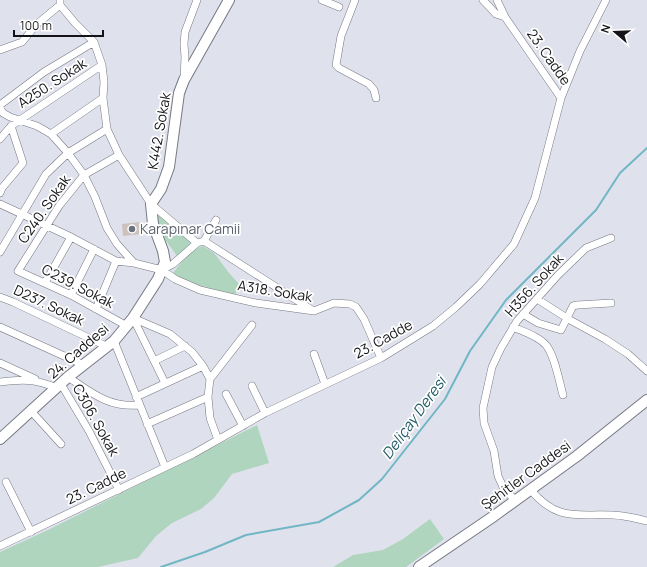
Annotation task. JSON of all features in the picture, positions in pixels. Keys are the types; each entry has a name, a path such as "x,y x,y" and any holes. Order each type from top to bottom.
{"street":[{"path":"184,80 184,38 197,0"},
{"name":"K442. Sokak","path":"151,204 161,189 169,167 179,93 184,80 229,0"},
{"path":"324,0 339,7"},
{"path":"354,0 341,36 336,65 369,84 374,90 376,98"},
{"path":"483,0 496,14 505,17"},
{"name":"23. Cadde","path":"0,546 165,467 218,440 265,413 381,358 433,326 480,284 514,244 535,198 561,98 505,17 497,0"},
{"path":"561,98 580,51 606,0"},
{"path":"0,50 22,42 37,24 60,3 75,23 94,42 102,66 104,82 103,98 107,129 119,156 151,204 200,242 314,311"},
{"path":"94,42 44,72 0,106 3,113 10,117 37,126 51,134 68,153 84,175 95,197 107,228 117,244 134,263"},
{"name":"A250. Sokak","path":"0,138 19,120 102,66"},
{"path":"51,134 103,98"},
{"path":"1,189 23,163 11,126"},
{"path":"0,252 46,174 68,153 107,129"},
{"name":"C240. Sokak","path":"18,271 59,206 84,175 119,156"},
{"path":"0,204 47,225 116,261 96,309"},
{"name":"24. Caddesi","path":"2,433 31,411 84,364 111,344 130,322 155,285 165,262 163,251 153,224 151,204"},
{"path":"162,270 173,264 200,242 216,220"},
{"path":"45,284 71,237"},
{"name":"H356. Sokak","path":"515,500 504,489 498,476 494,451 484,423 483,408 492,367 513,327 558,276 586,248 611,238"},
{"path":"71,295 94,249"},
{"name":"A318. Sokak","path":"116,261 134,263 162,270 175,279 200,290 256,303 314,311 334,303 350,304 356,307 364,319 381,358"},
{"name":"C239. Sokak","path":"18,271 71,295 96,309 130,322 150,324 170,334 192,352 210,379"},
{"name":"D237. Sokak","path":"0,297 111,344"},
{"path":"537,299 566,318 610,342 628,354 647,370"},
{"path":"523,314 538,323 561,330 573,306 612,303"},
{"path":"130,322 154,361 165,383"},
{"path":"218,440 210,418 208,397 210,379 252,326"},
{"path":"0,327 84,364"},
{"path":"513,327 531,335 546,346 556,367 563,395"},
{"path":"111,344 136,397 165,467"},
{"path":"154,361 185,346"},
{"path":"314,354 325,384"},
{"path":"0,363 41,381"},
{"path":"136,397 202,366"},
{"path":"0,382 20,379 62,383 115,404 130,406 139,405"},
{"name":"C306. Sokak","path":"62,383 89,430 118,490"},
{"path":"252,386 265,413"},
{"path":"226,394 243,426"},
{"path":"147,424 208,397"},
{"name":"Şehitler Caddesi","path":"419,567 577,456 647,400"},
{"path":"31,411 61,444"},
{"path":"6,482 31,532"},
{"path":"530,489 538,500 551,508 574,516 624,516 647,521"}],"green space":[{"path":"159,215 189,241 190,244 177,256 161,234 156,220"},
{"path":"203,246 214,253 242,287 234,295 184,281 173,273 190,253"},
{"path":"257,425 269,463 232,474 214,498 201,509 172,523 156,536 138,558 98,567 0,567 0,552 48,530"},
{"path":"430,519 444,539 406,567 333,567 353,555 383,550 403,539"}],"building":[{"name":"Karapınar Camii","path":"141,222 142,234 123,236 122,224"}],"waterway":[{"name":"Deliçay Deresi","path":"161,567 205,552 246,535 319,522 359,500 382,479 445,399 470,351 506,300 596,210 620,173 647,148"}],"place":[{"name":"Karapınar Camii","path":"132,229"}]}
